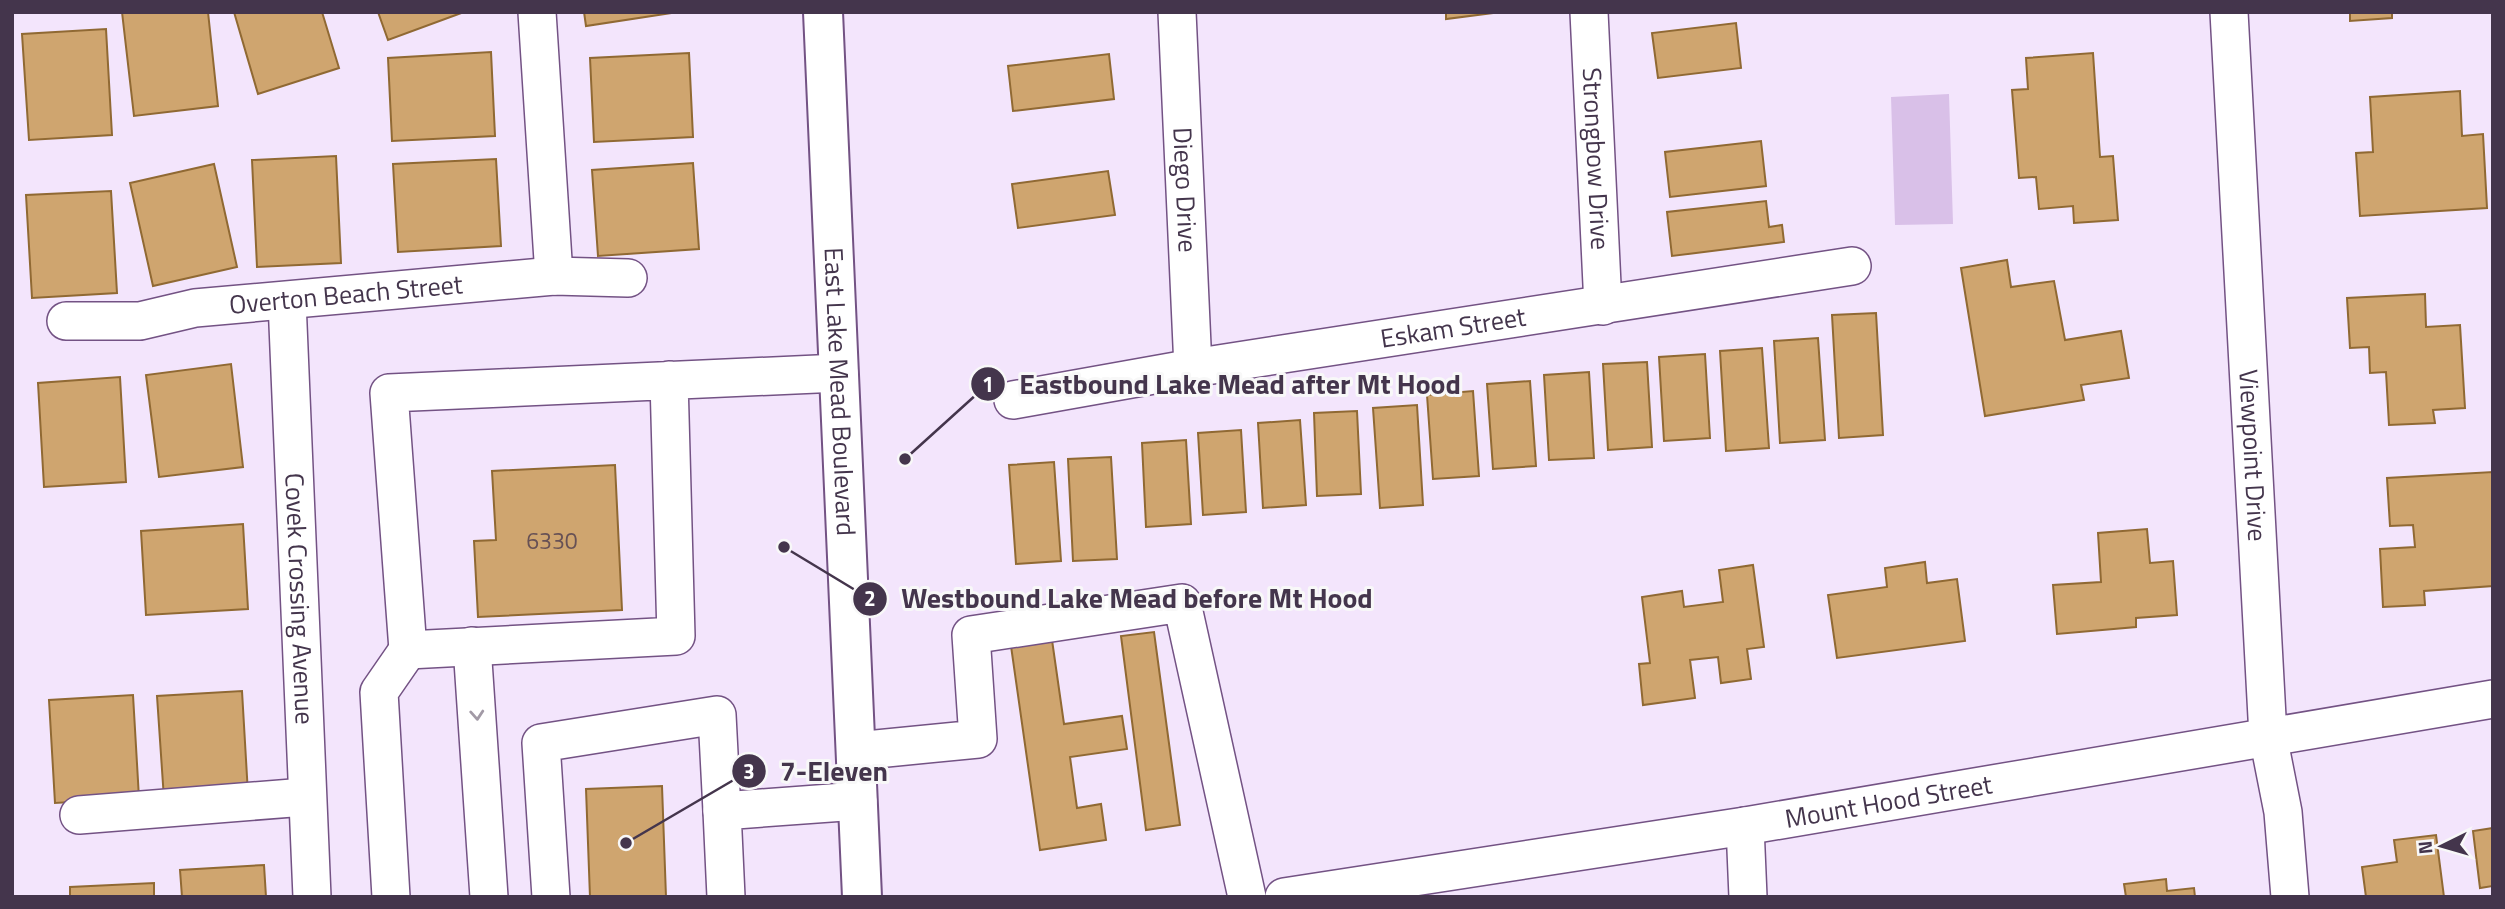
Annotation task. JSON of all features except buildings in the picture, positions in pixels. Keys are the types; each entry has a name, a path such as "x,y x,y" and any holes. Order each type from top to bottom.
{"main road":[{"name":"East Lake Mead Boulevard","path":"823,12 862,897"}],"street":[{"path":"537,12 554,276"},
{"name":"Diego Drive","path":"1177,12 1193,368"},
{"name":"Strongbow Drive","path":"1589,12 1603,306"},
{"name":"Viewpoint Drive","path":"2229,12 2268,736 2283,812 2290,897"},
{"name":"Eskam Street","path":"1013,400 1193,368 1852,267"},
{"name":"Overton Beach Street","path":"66,321 139,321 195,308 554,276 628,278"},
{"name":"Covek Crossing Avenue","path":"287,301 305,797 312,897"},
{"path":"391,897 379,692 408,650 389,393 839,373"},
{"path":"408,650 676,636 669,380"},
{"path":"856,751 978,739 971,635 1182,603 1247,897"},
{"path":"472,646 489,897"},
{"name":"Mount Hood Street","path":"1283,897 1745,826 2493,699"},
{"path":"551,897 541,743 717,715 726,897"},
{"path":"79,816 305,797"},
{"path":"722,811 858,801"},
{"path":"1745,826 1748,897"}],"shaded area":[{"path":"1949,94 1953,224 1895,225 1891,97"}],"place":[{"name":"Eastbound Lake Mead after Mt Hood","path":"905,459"},
{"name":"Westbound Lake Mead before Mt Hood","path":"784,547"},
{"name":"7-Eleven","path":"626,843"}]}
